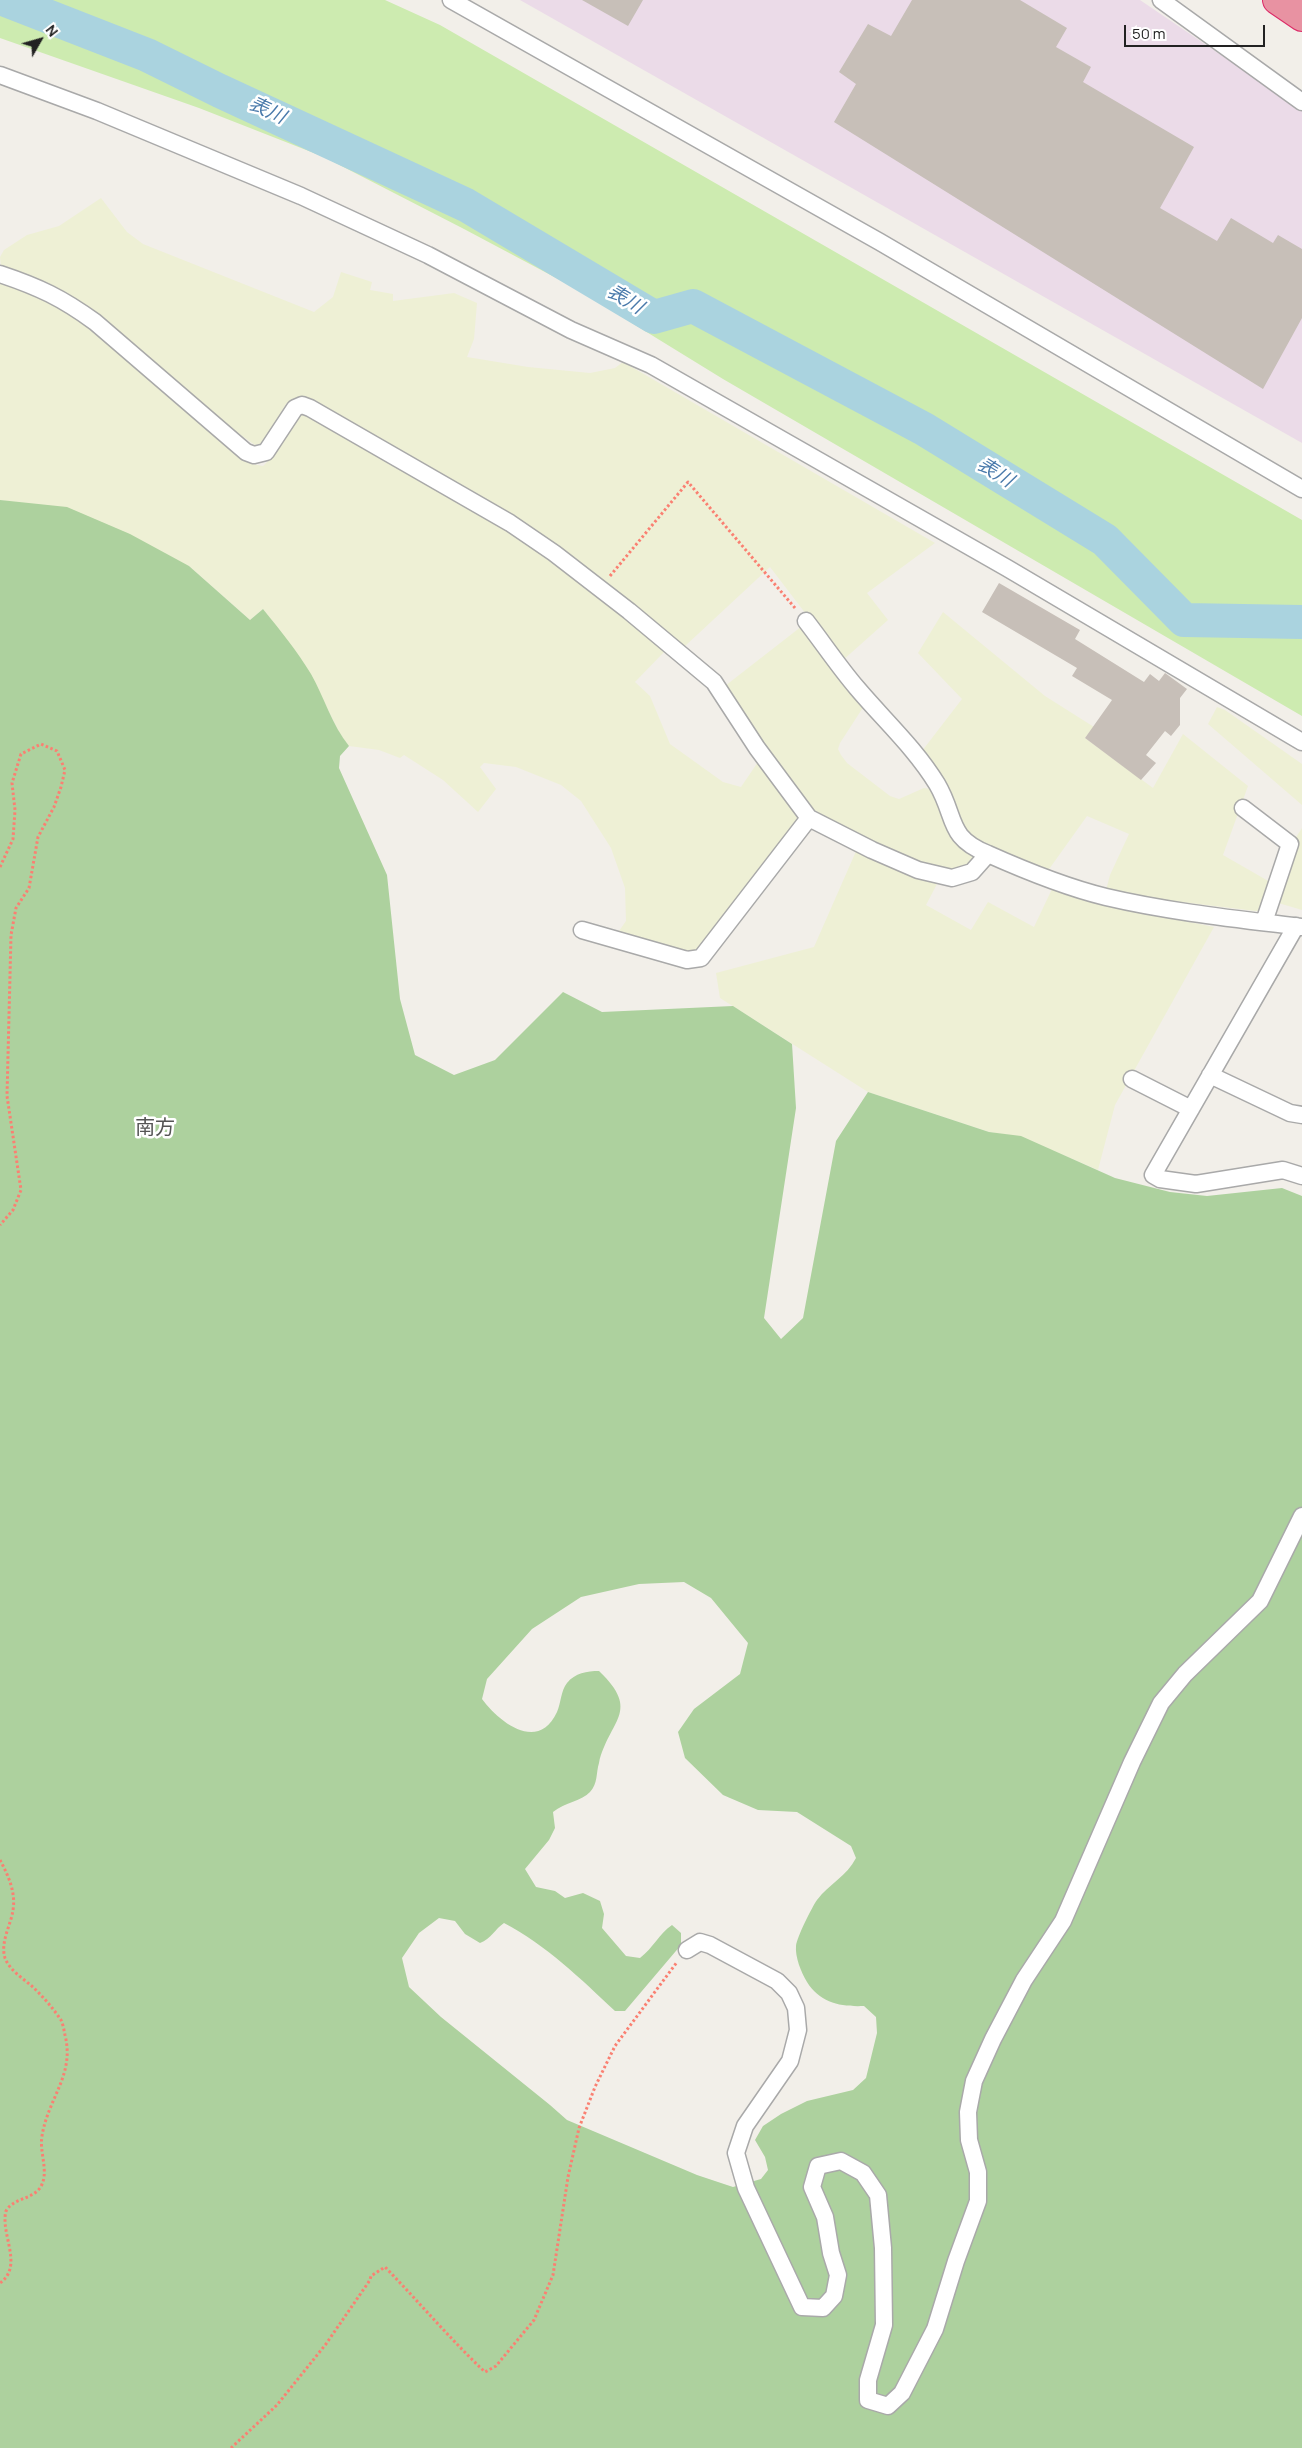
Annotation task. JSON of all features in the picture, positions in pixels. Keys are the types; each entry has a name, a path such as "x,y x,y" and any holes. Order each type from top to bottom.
{"street":[{"path":"451,0 880,242 1302,489"},
{"path":"1161,0 1302,102"},
{"path":"0,74 106,114 301,196 428,254 571,330 651,365 1007,568 1302,742"},
{"path":"0,274 36,286 73,306 95,322 246,452 254,455 266,452 295,408 302,405 510,523 600,588 714,682 725,695 757,748 809,818 872,850 918,870 952,878 972,872 988,854"},
{"path":"806,621 857,689 890,723 919,758 946,802 958,836 972,848 1045,879 1107,897 1205,915 1299,927 1210,1075 1153,1175 1160,1179 1196,1184 1283,1170 1302,1176"},
{"path":"1243,808 1262,826 1290,844 1264,922"},
{"path":"582,930 686,960 701,958 809,818"},
{"path":"1210,1075 1290,1113 1302,1115"},
{"path":"1132,1079 1191,1109"},
{"path":"687,1950 700,1942 710,1945 777,1981 789,1993 796,2008 798,2030 790,2061 745,2126 736,2152 746,2188 802,2307 823,2308 834,2296 838,2275 831,2253 825,2217 812,2187 818,2166 841,2161 863,2173 878,2195 883,2248 884,2325 868,2380 868,2400 888,2406 902,2393 935,2329 956,2261 978,2201 978,2172 969,2140 968,2112 974,2081 989,2047 1024,1980 1063,1921 1132,1762 1160,1703 1185,1674 1260,1601 1302,1516"}],"path":[{"path":"600,588 688,482 806,621"},
{"path":"0,868 13,839 15,810 12,783 21,754 41,744 57,751 65,770 54,808 38,836 29,888 16,908 11,935 7,1096 21,1190 13,1210 0,1224"},
{"path":"0,1860 14,1893 13,1911 5,1933 4,1957 16,1973 47,2002 62,2022 67,2043 67,2065 61,2086 50,2106 42,2137 41,2153 45,2174 40,2188 16,2201 6,2212 4,2223 10,2270 6,2278 0,2283"},
{"path":"231,2448 277,2405 326,2344 371,2276 385,2267 427,2310 449,2338 485,2372 496,2366 534,2320 553,2275 577,2136 594,2087 615,2046 687,1950"}],"shaded area":[{"path":"520,0 1140,0 1302,110 1302,443"}],"green space":[{"path":"0,0 385,0 440,25 1302,520 1302,716 723,379 575,288 464,229 324,157 199,108 0,38"},
{"path":"101,198 127,232 143,244 314,312 333,297 341,272 372,282 370,290 393,294 393,301 454,293 477,303 474,339 467,357 528,367 590,373 615,368 623,362 935,543 867,593 888,620 842,661 770,567 684,647 444,479 377,437 312,401 304,398 294,398 286,404 263,443 255,445 222,422 157,364 69,296 41,280 1,267 0,257 4,250 27,235 59,226"},
{"path":"0,280 76,314 252,464 263,466 268,461 291,422 303,411 532,545 600,594 613,609 666,650 635,682 650,696 670,744 723,782 741,787 758,762 799,817 705,944 695,952 689,952 645,939 622,935 619,931 626,921 625,888 611,848 581,801 561,785 516,767 484,763 480,767 496,789 478,812 443,780 404,755 400,758 379,750 349,746 341,736 310,674 263,609 250,620 189,566 22,504 0,500"},
{"path":"0,500 67,507 130,534 189,566 250,620 263,609 300,657 349,746 340,756 339,768 387,875 400,999 415,1055 454,1075 495,1060 563,992 602,1012 733,1006 792,1044 796,1108 764,1318 781,1339 803,1318 836,1141 868,1092 989,1132 1021,1136 1115,1178 1170,1192 1207,1196 1282,1188 1302,1196 1302,2448 0,2448","holes":["684,1582 711,1598 748,1643 740,1674 694,1709 678,1732 685,1758 723,1795 758,1810 797,1812 851,1846 856,1858 848,1870 822,1894 815,1904 799,1936 796,1955 807,1982 818,1995 832,2002 847,2006 864,2006 876,2017 877,2033 866,2078 853,2090 807,2101 781,2114 763,2126 755,2140 765,2157 768,2170 761,2179 733,2187 697,2175 567,2120 441,2017 409,1987 402,1958 419,1933 439,1918 455,1921 465,1934 480,1943 504,1923 549,1952 615,2011 625,2011 681,1945 681,1933 672,1925 640,1958 626,1956 602,1928 604,1914 600,1901 583,1893 565,1898 555,1891 536,1887 525,1869 549,1840 555,1828 553,1812 583,1798 593,1789 604,1748 619,1716 621,1707 619,1697 612,1685 599,1671 577,1675 565,1686 557,1712 549,1724 540,1730 529,1732 519,1730 508,1724 489,1708 482,1699 487,1679 532,1629 581,1597 639,1584"]},
{"path":"943,612 1045,696 1094,727 1085,738 1153,788 1183,734 1248,786 1223,855 1270,882 1264,912 1148,898 1106,890 1110,875 1129,834 1087,816 1047,872 967,836 960,825 955,805 945,781 922,751 962,699 918,653"},
{"path":"802,626 864,706 840,743 838,749 841,755 847,763 890,796 899,799 924,788 931,789 937,797 954,839 965,851 977,856 963,868 956,870 931,867 868,842 809,807 763,744 725,686"},
{"path":"1217,707 1225,710 1302,764 1302,805 1208,724"},
{"path":"1302,828 1302,910 1275,902 1291,845"},
{"path":"857,849 937,884 926,905 971,930 988,902 1034,927 1052,889 1136,911 1214,927 1115,1105 1098,1170 1021,1137 989,1132 868,1092 720,998 716,973 814,947"}],"building":[{"path":"582,0 643,0 628,26"},
{"path":"912,0 1020,0 1067,28 1056,47 1091,67 1083,82 1194,147 1160,208 1217,241 1231,218 1273,243 1278,235 1302,249 1302,318 1263,389 834,122 856,84 839,72 868,24 891,36"},
{"path":"999,583 1080,630 1075,639 1144,682 1150,674 1159,681 1165,673 1187,689 1180,698 1180,725 1171,736 1165,731 1146,755 1156,763 1141,780 1085,738 1112,700 1072,676 1077,668 982,612"}],"waterway":[{"name":"表川","path":"6,0 147,55 220,91 466,205 654,317 693,306 924,429 1105,540 1184,620 1302,622"}],"district":[{"name":"南方","path":"155,1128"}]}
